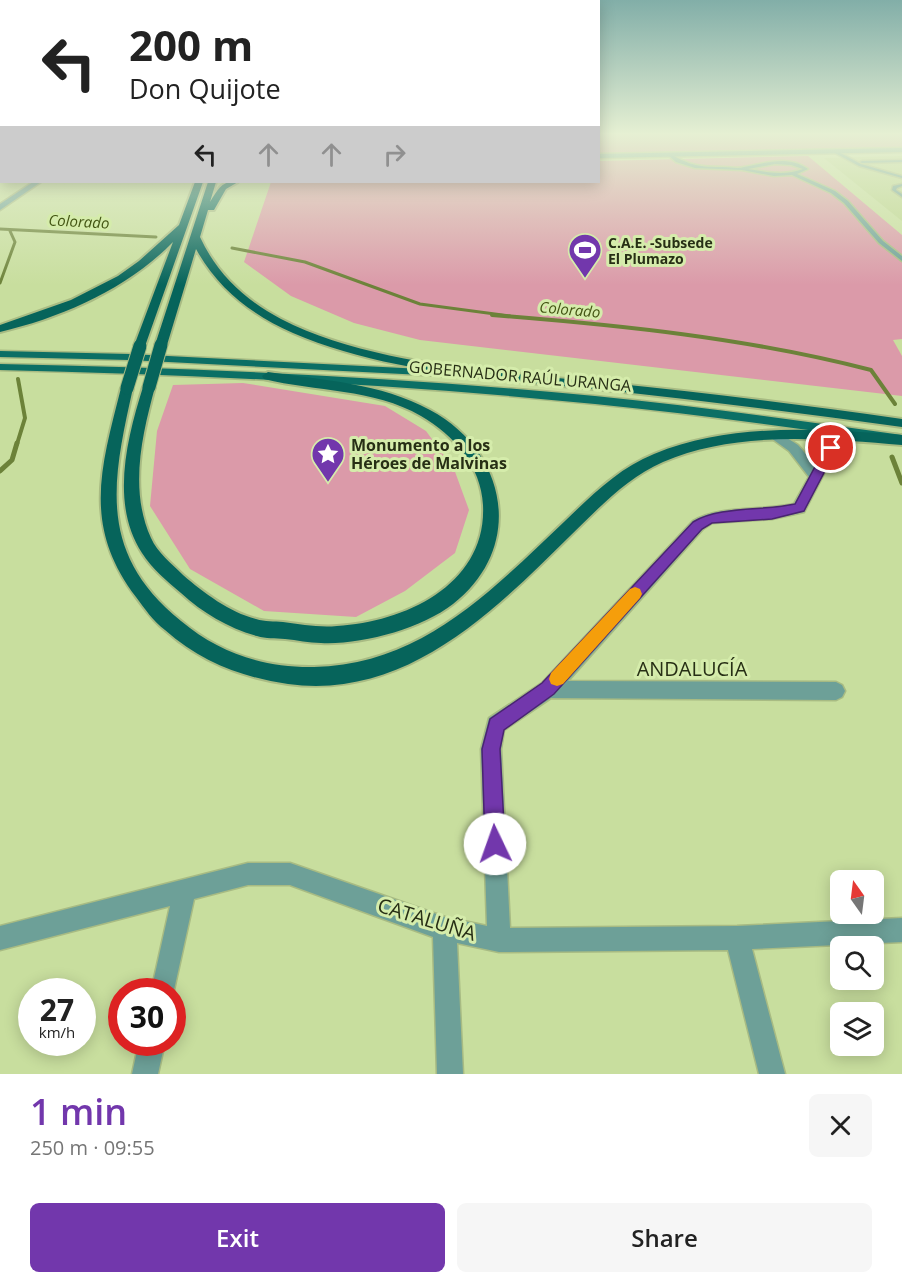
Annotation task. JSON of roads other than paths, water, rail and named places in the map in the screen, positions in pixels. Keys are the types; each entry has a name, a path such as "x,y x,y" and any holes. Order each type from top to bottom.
{"highway":[{"name":"GOBERNADOR RAÚL URANGA","path":"198,184 140,346 113,446 110,474 111,531 118,556 161,616 191,642 241,666 303,677 350,674 399,662 439,641 487,605 610,488 633,470 692,447 740,437 776,435 842,435 902,439"},
{"path":"211,184 161,345 135,441 133,471 135,514 146,545 170,575 214,609 255,628 324,635 376,628 421,614 456,592 476,567 487,542 492,519 491,491 485,473 466,443 453,430 406,404 350,388 268,376"},
{"path":"200,216 211,208 223,187 229,184"},
{"path":"0,329 53,311 106,288 147,262 182,227"},
{"name":"GOBERNADOR RAÚL URANGA","path":"194,235 201,251 222,281 256,310 309,335 370,354 495,376 670,393 902,423"}],"main road":[{"name":"GOBERNADOR RAÚL URANGA","path":"0,354 129,357 495,376"},
{"name":"GOBERNADOR RAÚL URANGA","path":"0,367 122,369 439,386 666,408 902,439"}],"street":[{"path":"0,208 34,184"},
{"path":"776,435 790,443 803,457 815,476"},
{"path":"499,940 491,749 496,725 548,689 698,525 709,518 772,514 799,508 831,448 842,435"},
{"name":"ANDALUCÍA","path":"548,689 836,691"},
{"name":"CATALUÑA","path":"0,938 248,874 290,874 445,929 499,940 737,938 902,930"},
{"path":"166,978 184,891"},
{"path":"445,929 450,1074"},
{"path":"737,938 772,1074"},
{"path":"145,1074 149,1056"}],"lane":[{"path":"815,184 833,192 846,202 881,242 902,260"},
{"path":"902,184 894,190 902,196"}],"waterway":[{"name":"Colorado","path":"0,229 156,237"},
{"path":"0,283 15,242 10,231"},
{"name":"Colorado","path":"232,248 305,262 420,304 510,316"},
{"name":"Colorado","path":"492,315 683,334 824,359 871,370 895,404"},
{"path":"17,444 25,418 18,379"},
{"path":"0,471 12,460 17,443"},
{"name":"Colorado","path":"892,457 902,483"}],"place":[{"name":"C.A.E. -Subsede El Plumazo","path":"585,279"},
{"name":"Monumento a los Héroes de Malvinas","path":"328,483"}]}
